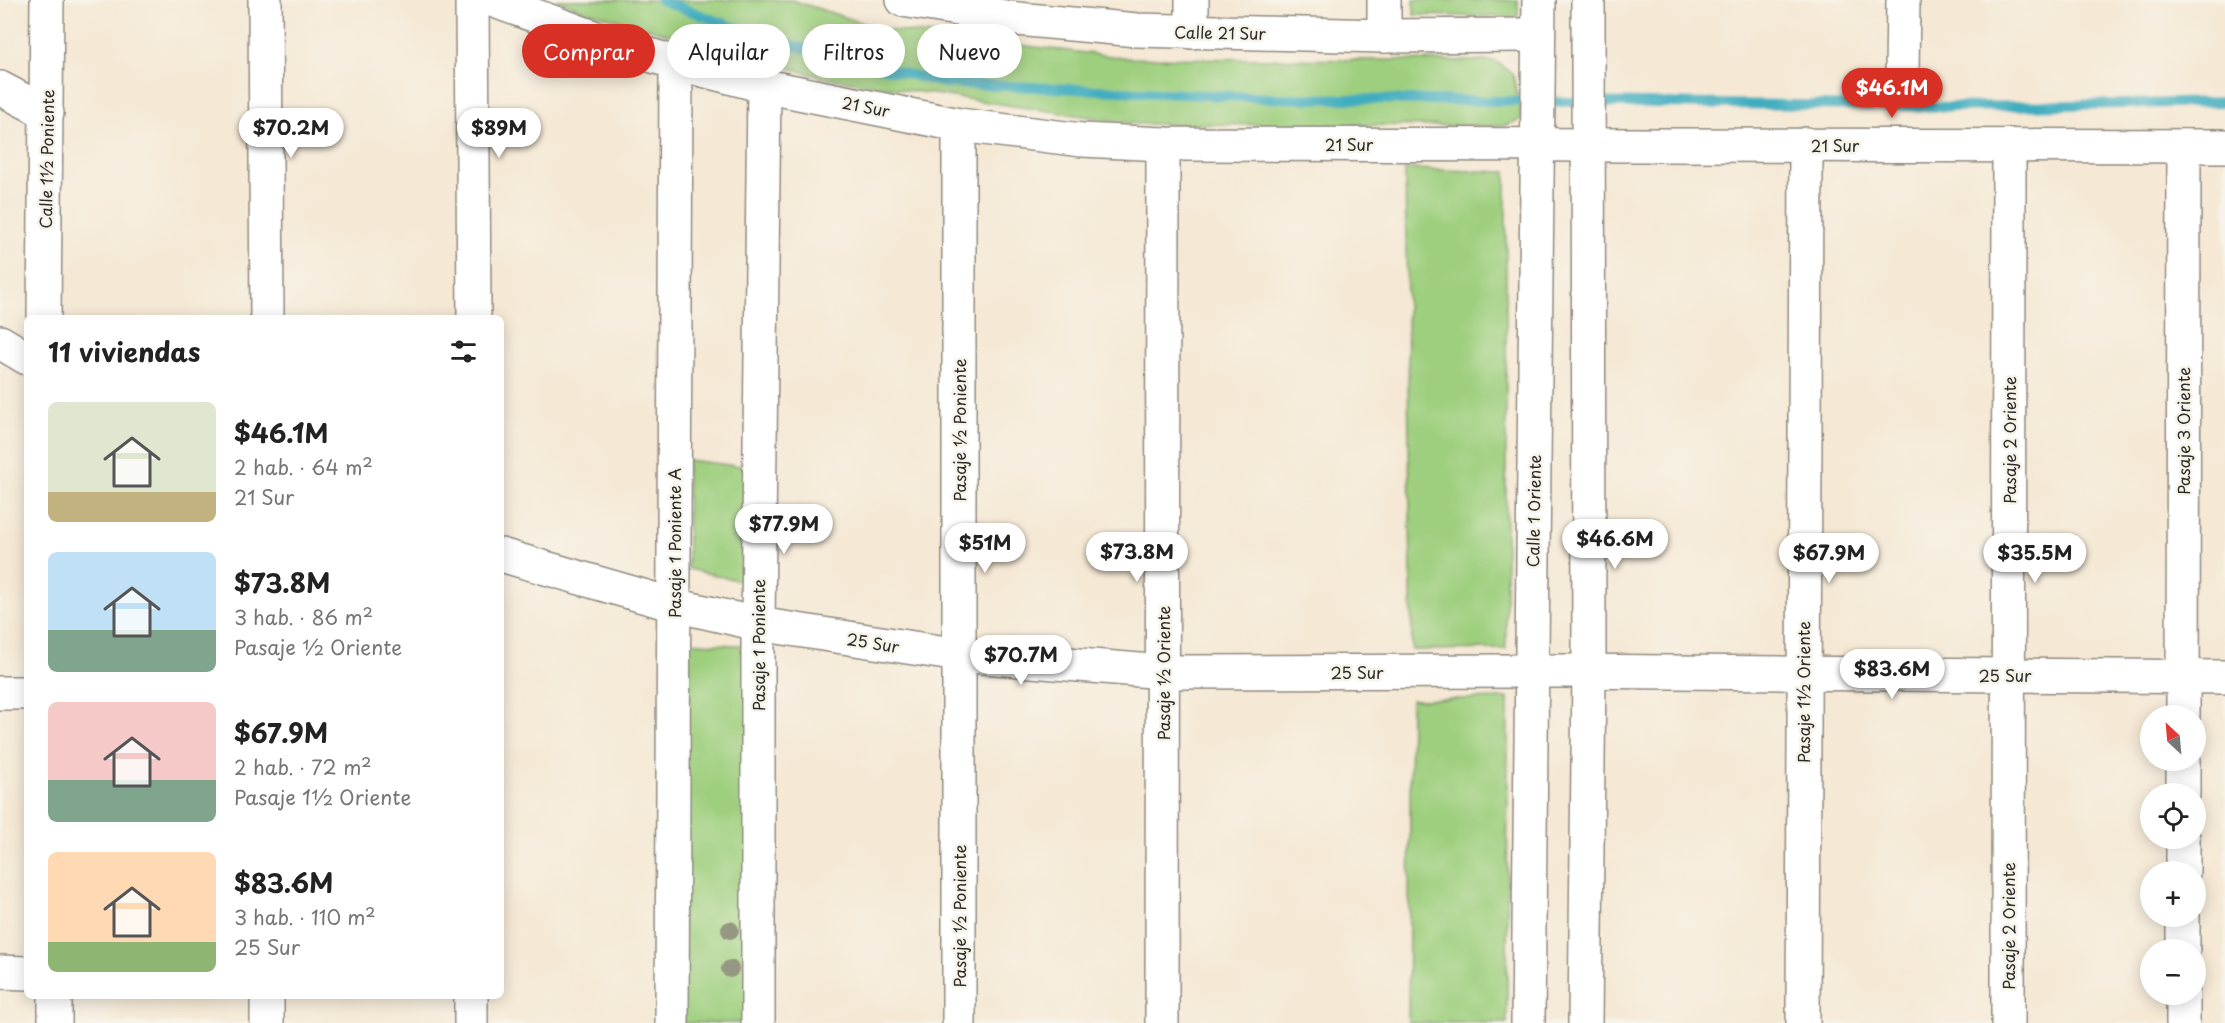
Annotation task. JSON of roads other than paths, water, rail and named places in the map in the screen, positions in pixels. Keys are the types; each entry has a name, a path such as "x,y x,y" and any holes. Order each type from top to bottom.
{"street":[{"name":"Calle 1½ Poniente","path":"44,315 46,0"},
{"path":"265,0 267,315"},
{"path":"472,0 474,315"},
{"name":"21 Sur","path":"492,0 607,42 667,60"},
{"name":"Calle 21 Sur","path":"903,0 1028,20 1126,29 1192,16 1384,36 1538,34"},
{"path":"1384,0 1384,36"},
{"name":"Calle 1 Oriente","path":"1528,1023 1539,0"},
{"path":"1585,1023 1589,672 1588,0"},
{"path":"1902,0 1902,73"},
{"name":"Pasaje 1 Poniente A","path":"672,1023 676,78"},
{"name":"21 Sur","path":"733,78 959,124 1082,140 1163,144 1537,116 1588,116 1806,144 2225,146"},
{"name":"Pasaje 1 Poniente","path":"758,1023 758,624 764,86"},
{"path":"0,88 46,113"},
{"name":"Pasaje ½ Poniente","path":"959,124 960,1023"},
{"name":"Pasaje ½ Oriente","path":"1162,1023 1163,144"},
{"name":"Pasaje 1½ Oriente","path":"1803,1023 1806,144"},
{"name":"Pasaje 2 Oriente","path":"2008,1023 2009,145"},
{"name":"Pasaje 3 Oriente","path":"2183,705 2184,146"},
{"path":"0,342 24,356"},
{"name":"25 Sur","path":"504,556 674,605 758,624 959,655 1163,672 1589,672 2225,677"},
{"path":"0,693 24,693"},
{"path":"0,972 24,973"},
{"path":"55,999 55,1023"},
{"path":"267,999 267,1023"},
{"path":"471,999 471,1023"},
{"path":"2183,1005 2183,1023"}],"waterway":[{"path":"661,0 763,38 944,83 1269,98 1958,107 2225,102"}]}
